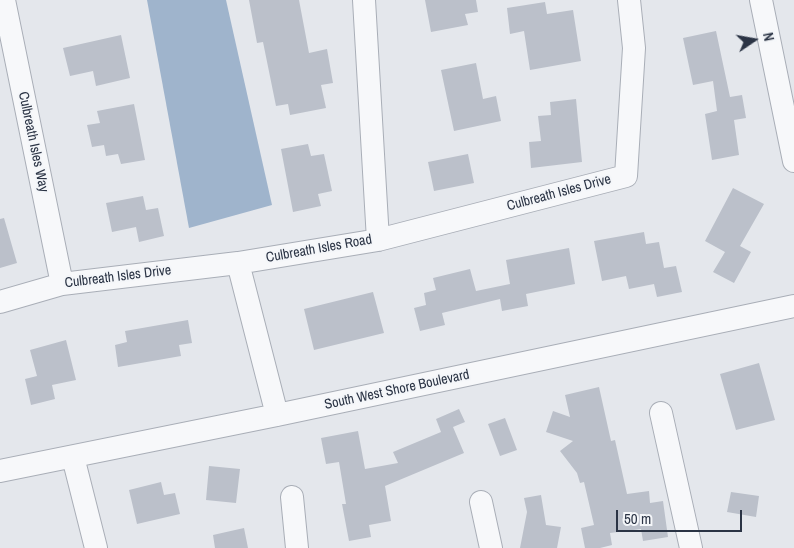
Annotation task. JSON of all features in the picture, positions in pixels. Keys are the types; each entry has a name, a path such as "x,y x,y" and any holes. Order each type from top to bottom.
{"street":[{"name":"Culbreath Isles Way","path":"4,0 62,284"},
{"name":"Culbreath Isles Road","path":"238,262 378,240 364,0"},
{"name":"Culbreath Isles Drive","path":"378,240 626,176 634,48 629,0"},
{"path":"761,0 794,160"},
{"name":"Culbreath Isles Drive","path":"0,302 62,284 238,262"},
{"path":"238,262 277,415"},
{"name":"South West Shore Boulevard","path":"0,471 277,415 794,306"},
{"path":"661,413 691,548"},
{"path":"73,457 96,548"},
{"path":"292,497 296,548"},
{"path":"481,502 491,548"}],"water":[{"path":"147,0 226,0 272,205 189,228"}],"building":[{"path":"249,0 299,0 309,53 327,49 333,83 321,85 326,108 290,115 288,104 276,106 263,42 257,43"},
{"path":"425,0 476,0 478,12 465,14 468,25 431,32"},
{"path":"545,2 547,14 573,10 581,61 530,70 524,31 510,34 507,8"},
{"path":"716,31 730,97 742,95 746,118 734,120 739,155 712,160 705,114 717,111 713,81 693,85 683,38"},
{"path":"121,35 130,78 96,86 93,71 70,76 63,48"},
{"path":"476,63 483,99 496,96 501,121 454,131 441,70"},
{"path":"576,99 582,162 531,168 529,142 541,141 538,116 551,115 550,102"},
{"path":"134,104 145,160 121,164 118,154 106,156 104,145 92,147 87,125 100,123 97,111"},
{"path":"308,144 311,156 324,154 332,191 318,194 321,206 293,212 281,149"},
{"path":"468,154 474,183 434,191 428,162"},
{"path":"733,188 764,204 740,246 751,252 734,283 713,272 725,252 705,241"},
{"path":"143,196 146,210 158,208 164,236 139,242 136,227 112,232 106,203"},
{"path":"4,218 17,263 0,268 0,219"},
{"path":"644,232 646,244 659,242 664,268 676,266 682,292 657,297 654,284 629,289 626,276 602,281 594,241"},
{"path":"569,248 575,284 526,294 528,306 502,311 500,299 442,313 445,325 420,331 414,308 426,305 424,293 436,290 433,278 470,269 476,291 510,284 506,260"},
{"path":"373,292 384,333 314,350 304,309"},
{"path":"188,320 192,343 179,345 181,356 118,367 115,345 127,342 125,331"},
{"path":"66,340 76,380 52,385 55,399 31,405 25,379 37,376 30,350"},
{"path":"759,363 775,420 736,430 720,374"},
{"path":"599,387 611,441 615,440 627,494 649,491 650,503 663,501 668,537 643,541 641,529 610,533 612,545 600,548 585,548 581,528 594,525 584,482 580,483 577,473 560,451 573,441 546,432 553,411 570,417 565,395"},
{"path":"459,409 465,422 453,427 464,453 385,486 391,521 369,525 371,537 349,541 342,504 346,504 339,462 326,464 321,438 358,431 365,469 398,463 393,452 441,432 436,419"},
{"path":"505,418 517,450 500,456 488,424"},
{"path":"209,466 240,469 236,503 206,500"},
{"path":"161,482 164,495 175,493 180,514 137,524 129,490"},
{"path":"731,492 759,496 756,517 727,512"},
{"path":"541,495 546,525 561,527 557,548 520,548 527,512 524,498"},
{"path":"244,528 248,548 215,548 213,535"}]}
